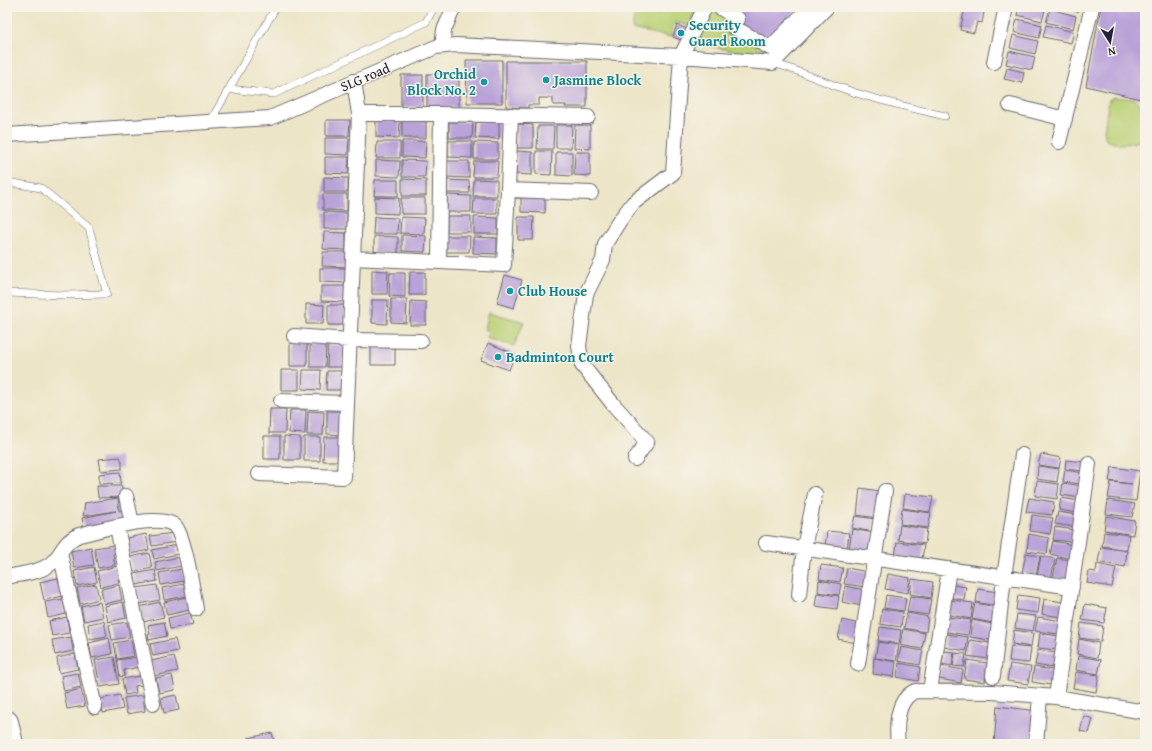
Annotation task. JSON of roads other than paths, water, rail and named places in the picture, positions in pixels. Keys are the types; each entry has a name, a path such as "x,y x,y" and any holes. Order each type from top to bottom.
{"main road":[{"path":"7,722 12,744"}],"street":[{"path":"442,46 444,30 454,7"},
{"path":"635,459 646,442 582,365 579,346 586,294 603,260 605,244 620,220 633,203 673,173 681,56 705,7"},
{"path":"719,7 738,19 732,26 770,48 810,7"},
{"path":"773,63 827,7"},
{"path":"994,62 1006,7"},
{"path":"1059,142 1092,7"},
{"name":"SLG road","path":"7,135 270,118 436,46 456,44 681,56 773,63"},
{"path":"258,474 344,477 359,114 354,81"},
{"path":"1010,105 1065,119"},
{"path":"359,114 588,117"},
{"path":"439,262 441,114"},
{"path":"353,258 504,265 511,115"},
{"path":"508,190 591,193"},
{"path":"294,336 350,340 421,341"},
{"path":"280,401 347,403"},
{"path":"993,676 1004,577 1022,455"},
{"path":"1056,697 1089,464"},
{"path":"858,664 885,491"},
{"path":"799,595 804,548 815,494"},
{"path":"126,496 132,523"},
{"path":"7,577 41,569 49,565 60,553 68,540 73,538 146,520 166,522 174,525 182,538 196,609"},
{"path":"117,527 153,704"},
{"path":"766,543 1072,587"},
{"path":"60,553 95,707"},
{"path":"930,691 949,569"},
{"path":"898,744 896,729 902,703 906,697 915,691 992,692 1040,697 1056,697 1145,712"},
{"path":"1036,744 1040,697"}],"lane":[{"path":"210,122 276,7"},
{"path":"230,89 274,94 426,22 434,7"},
{"path":"773,63 794,69 822,81 858,93 945,116"},
{"path":"7,182 41,188 89,228 106,294 63,295 7,293"}],"place":[{"name":"Security Guard Room","path":"681,33"},
{"name":"Jasmine Block","path":"546,80"},
{"name":"Orchid Block No. 2","path":"484,82"},
{"name":"Club House","path":"510,291"},
{"name":"Badminton Court","path":"498,357"}]}
